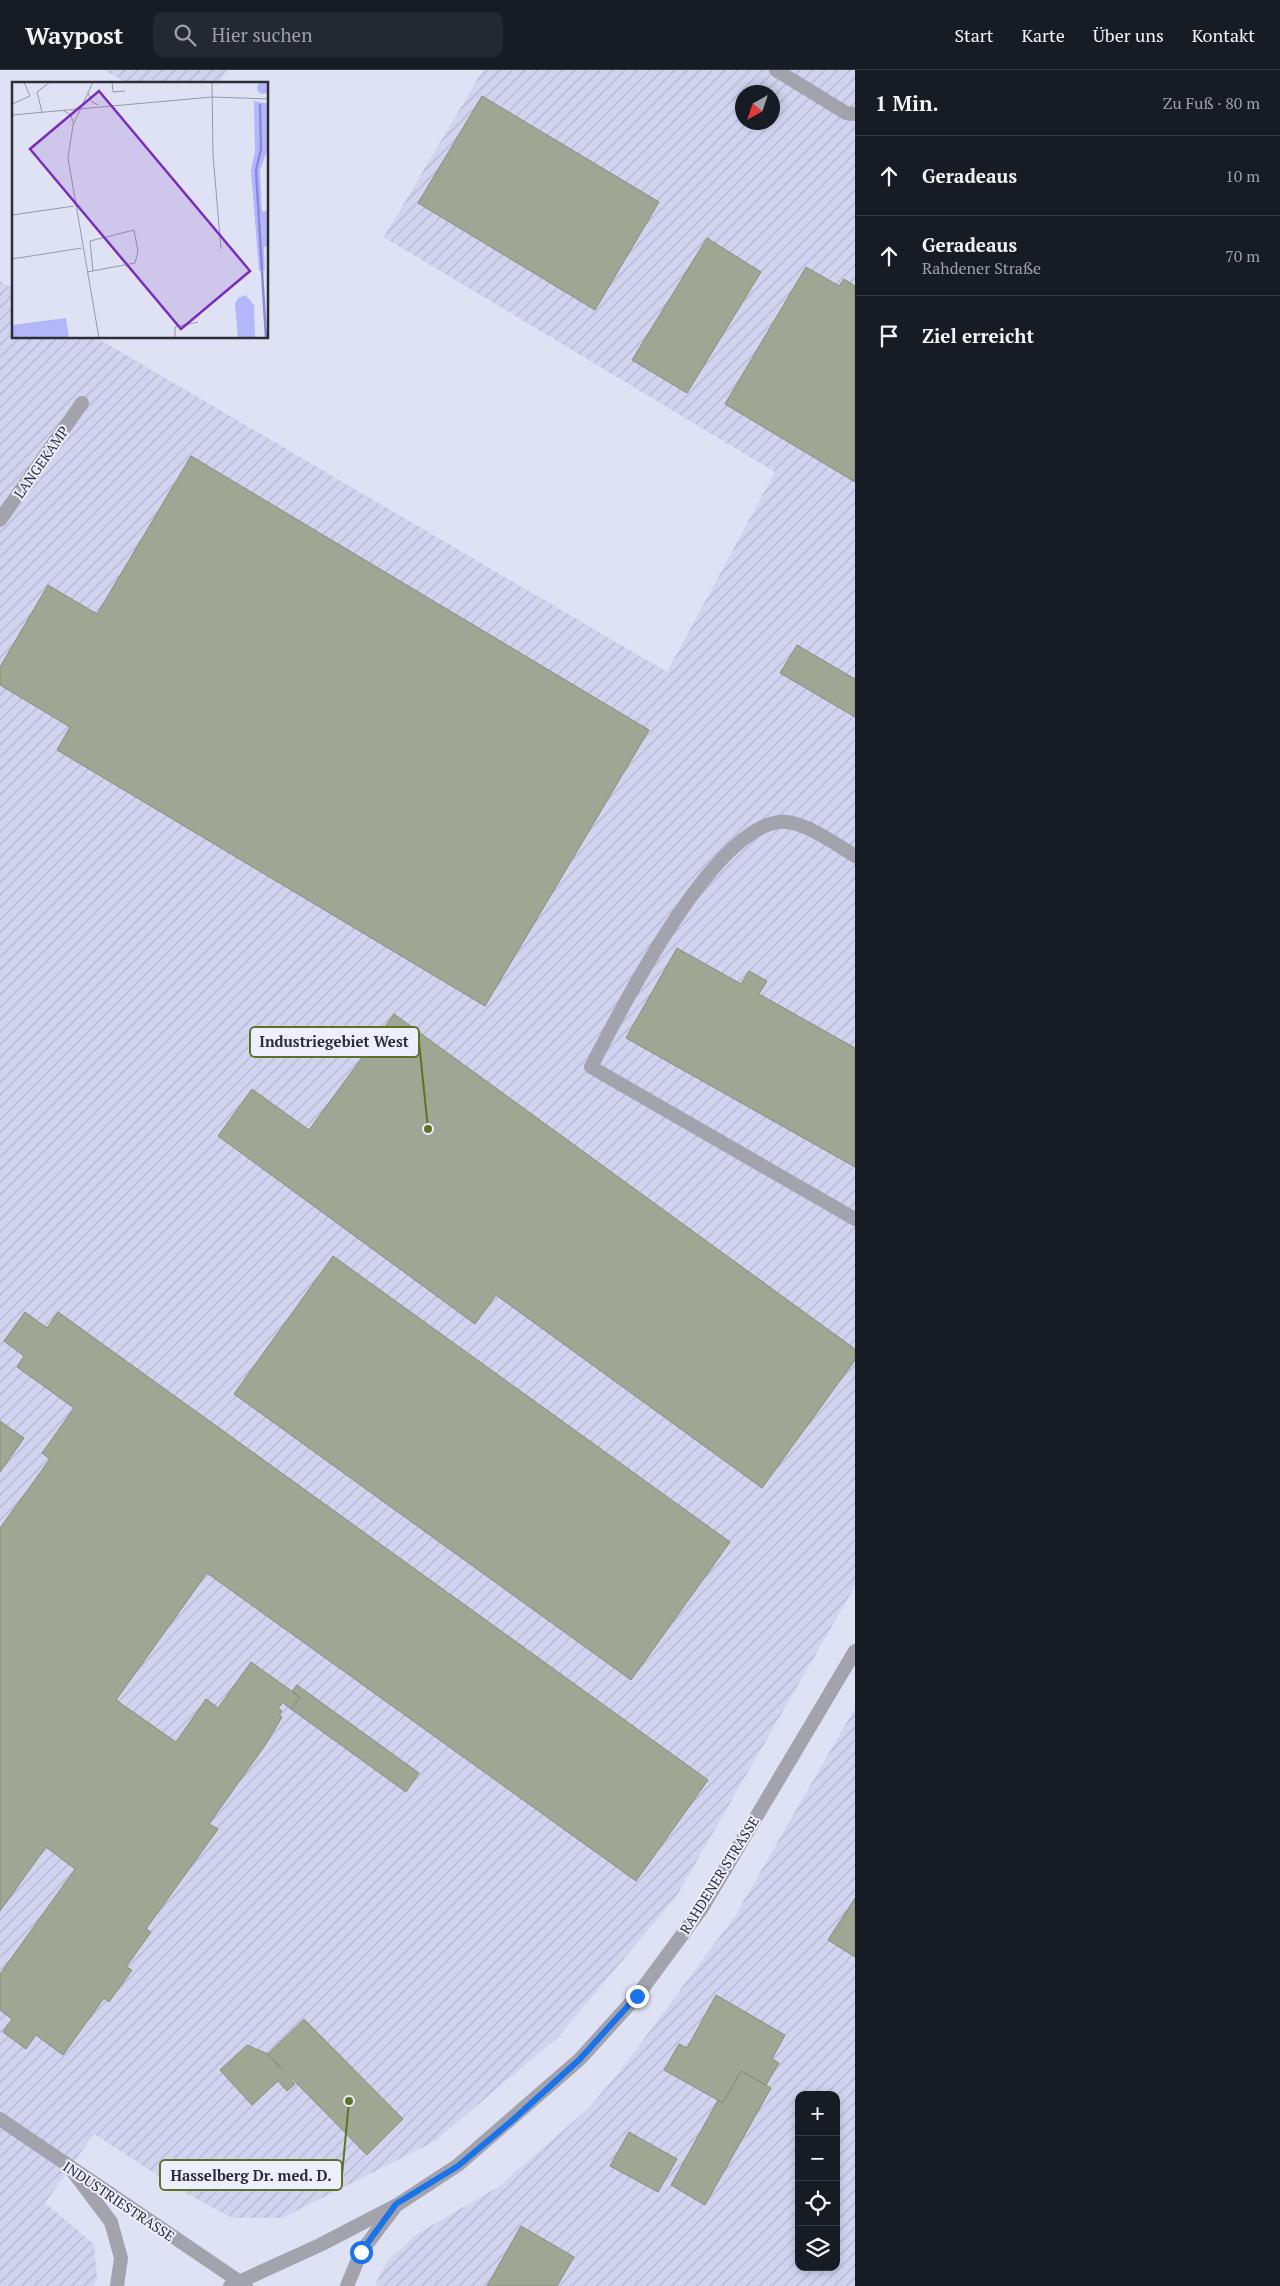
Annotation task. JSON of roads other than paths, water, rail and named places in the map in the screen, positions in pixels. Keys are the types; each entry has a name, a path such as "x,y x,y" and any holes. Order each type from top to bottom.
{"street":[{"path":"776,70 846,113 855,114"},
{"name":"LANGEKAMP","path":"0,520 82,404"},
{"path":"855,856 814,832 787,822 762,827 732,847 695,892 642,970 591,1067 855,1219"},
{"name":"RAHDENER STRASSE","path":"238,2285 320,2245 396,2204 458,2166 514,2119 580,2059 637,1996 702,1908 855,1651"},
{"name":"INDUSTRIESTRASSE","path":"0,2119 238,2285"},
{"path":"70,2168 111,2222 121,2258 118,2286"},
{"path":"347,2286 361,2252 396,2204"}],"place":[{"name":"Industriegebiet West","path":"428,1129"},
{"name":"Hasselberg Dr. med. D.","path":"349,2101"}]}
